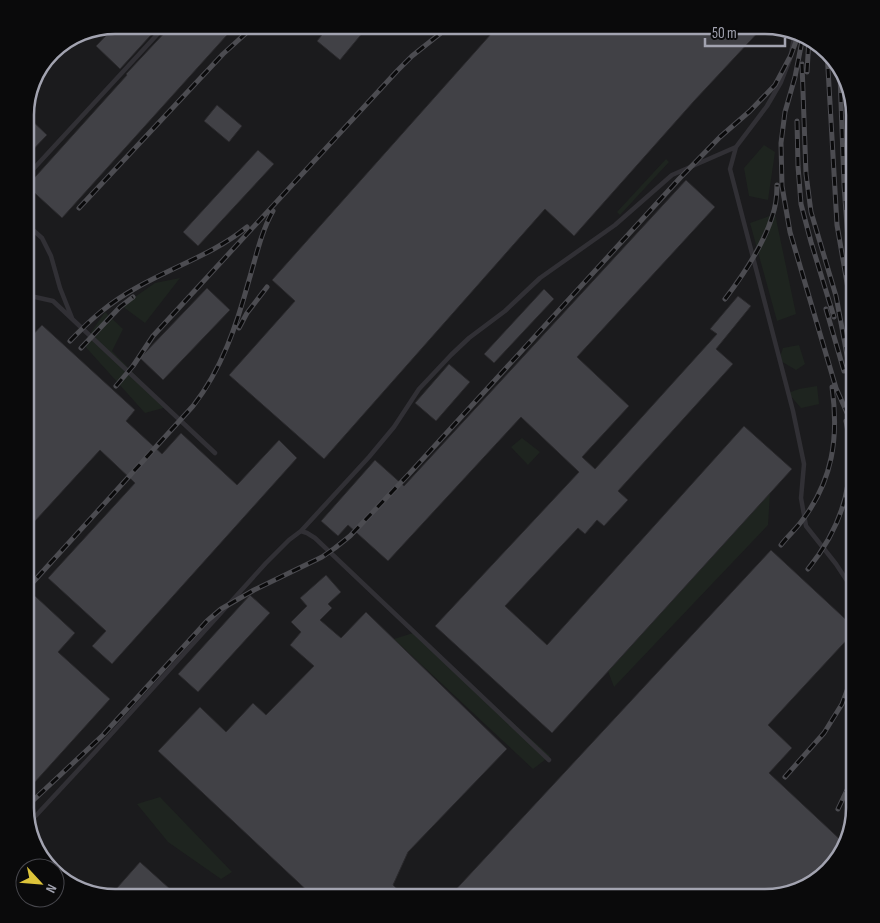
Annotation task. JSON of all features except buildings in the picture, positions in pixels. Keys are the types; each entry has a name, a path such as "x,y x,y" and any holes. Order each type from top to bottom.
{"lane":[{"path":"34,168 158,34"},
{"path":"794,40 790,59 781,82 767,106 736,147 730,169 793,411 804,464 802,498 806,526 846,579"},
{"path":"35,817 266,563 289,540 302,531 369,457 394,427 419,389 468,338 506,311 540,278 614,225 672,175 736,147"},
{"path":"34,231 42,238 51,256 60,288 72,319"},
{"path":"34,297 53,301 214,453"},
{"path":"302,531 315,538 549,760"}],"shaded area":[{"path":"104,34 770,34 801,42 826,61 840,84 845,99 846,115 846,808 845,824 838,844 819,869 796,883 781,888 765,889 104,889 79,881 66,872 65,858 51,858 38,834 34,808 34,110 42,79 51,66 61,54 89,38"},
{"path":"764,145 775,152 768,200 749,196 744,168"},
{"path":"666,159 669,162 620,215 617,212"},
{"path":"775,214 796,314 777,321 750,223"},
{"path":"180,278 145,323 122,306 155,283"},
{"path":"105,312 123,329 112,351 167,407 145,413 83,344"},
{"path":"799,345 805,364 796,370 779,360 783,348"},
{"path":"817,386 819,404 801,408 788,393 799,389"},
{"path":"522,438 540,452 528,465 511,447"},
{"path":"770,493 768,525 614,687 608,671"},
{"path":"413,633 550,756 533,769 394,639"},
{"path":"160,797 232,872 221,879 168,842 137,804"}],"railway":[{"path":"79,208 223,54 245,34"},
{"path":"116,386 133,366 153,336 398,70 440,34"},
{"path":"34,800 103,735 207,621 221,609 254,590 322,557 350,536 680,178 775,85 791,55 796,40"},
{"path":"802,42 795,77 785,112 781,143 782,186 790,232 836,388 846,411"},
{"path":"807,72 808,47"},
{"path":"828,63 837,225 846,277"},
{"path":"802,64 806,174 811,212 836,296 846,350"},
{"path":"840,85 846,212"},
{"path":"797,121 801,204 834,317"},
{"path":"725,299 746,270 764,239 774,209 777,185"},
{"path":"34,581 193,406 203,392 220,361 234,329 262,236 273,211"},
{"path":"70,341 101,312 126,294 221,245 247,227"},
{"path":"239,328 247,313 267,287"},
{"path":"81,348 120,307 133,297"},
{"path":"826,309 844,371"},
{"path":"781,545 799,525 812,506 827,474 834,441 835,423 832,387"},
{"path":"808,569 830,536 839,518 846,494"},
{"path":"785,777 824,733 842,704 846,693"},
{"path":"838,809 846,792"}]}
